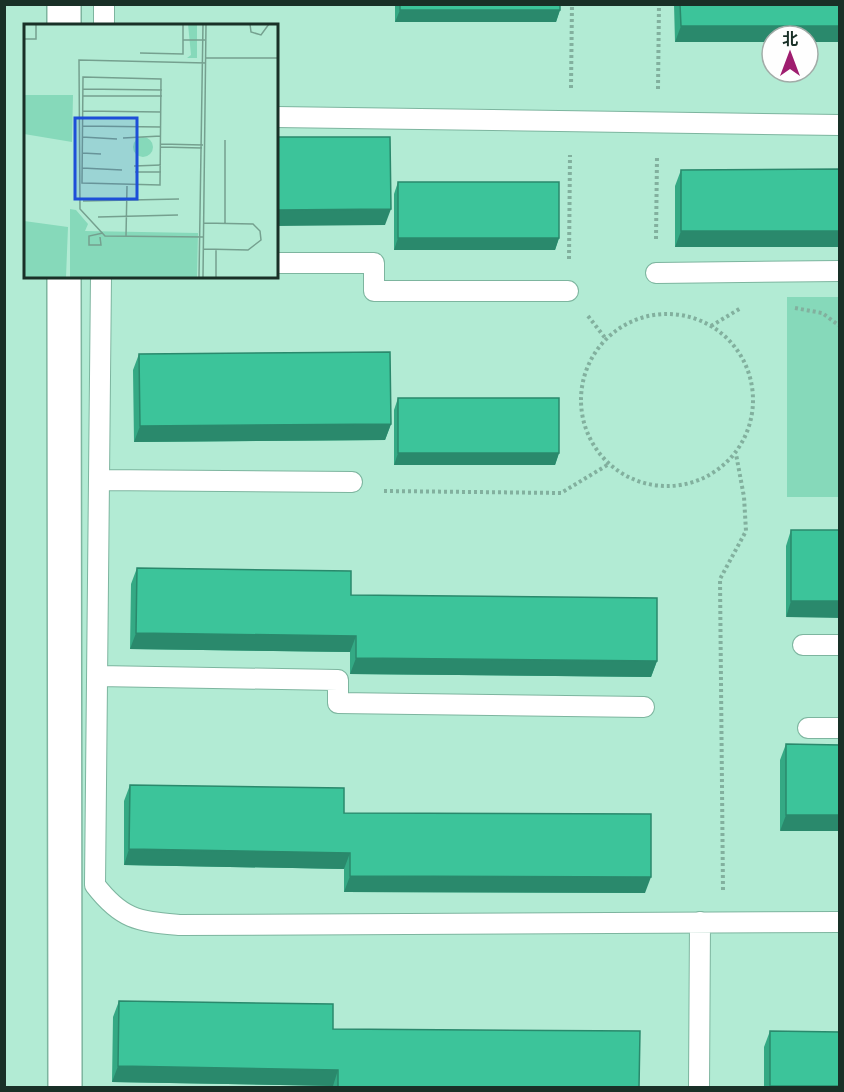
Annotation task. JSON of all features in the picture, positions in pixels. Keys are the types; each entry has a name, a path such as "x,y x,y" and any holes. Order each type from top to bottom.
{"street":[{"path":"64,4 64,24"},
{"path":"64,278 65,1088"}],"lane":[{"path":"104,4 104,24"},
{"path":"278,117 840,125"},
{"path":"278,263 374,263 374,291 568,291"},
{"path":"656,273 840,271"},
{"path":"101,278 95,885 108,903 139,921 179,925 840,922"},
{"path":"99,480 352,482"},
{"path":"803,645 840,645"},
{"path":"98,676 338,680 338,703 644,707"},
{"path":"808,728 840,728"},
{"path":"699,1088 700,922"}],"path":[{"path":"655,315 659,4"},
{"path":"787,306 822,314 840,326"},
{"path":"711,326 734,310 744,307"},
{"path":"655,315 683,315 711,326 733,344 748,370 754,399 749,428 735,453 713,473 688,484 660,486 651,484 633,479 609,464 592,443 582,416 584,380 590,362 606,339 628,322 655,315"},
{"path":"723,922 720,579 746,531 744,497 735,453"},
{"path":"372,491 561,493 609,464"}],"green space":[{"path":"787,297 839,297 839,497 787,497"}],"building":[{"path":"400,4 560,4 560,10 400,10"},
{"path":"680,4 840,4 840,26 760,24 760,26 681,26"},
{"path":"278,137 390,137 391,209 278,210"},
{"path":"840,169 840,231 681,231 681,170"},
{"path":"398,182 559,182 559,238 398,238"},
{"path":"390,352 391,424 140,426 139,354"},
{"path":"398,398 559,398 559,453 398,453"},
{"path":"791,530 840,530 840,601 791,601"},
{"path":"137,568 351,571 351,595 657,598 657,661 356,658 356,636 136,633"},
{"path":"786,744 840,745 840,815 786,815"},
{"path":"130,785 344,788 344,813 651,814 651,877 350,876 350,853 129,849"},
{"path":"119,1001 333,1004 333,1029 640,1031 639,1088 338,1088 338,1070 118,1066"},
{"path":"770,1031 840,1032 840,1086 770,1086"}]}
